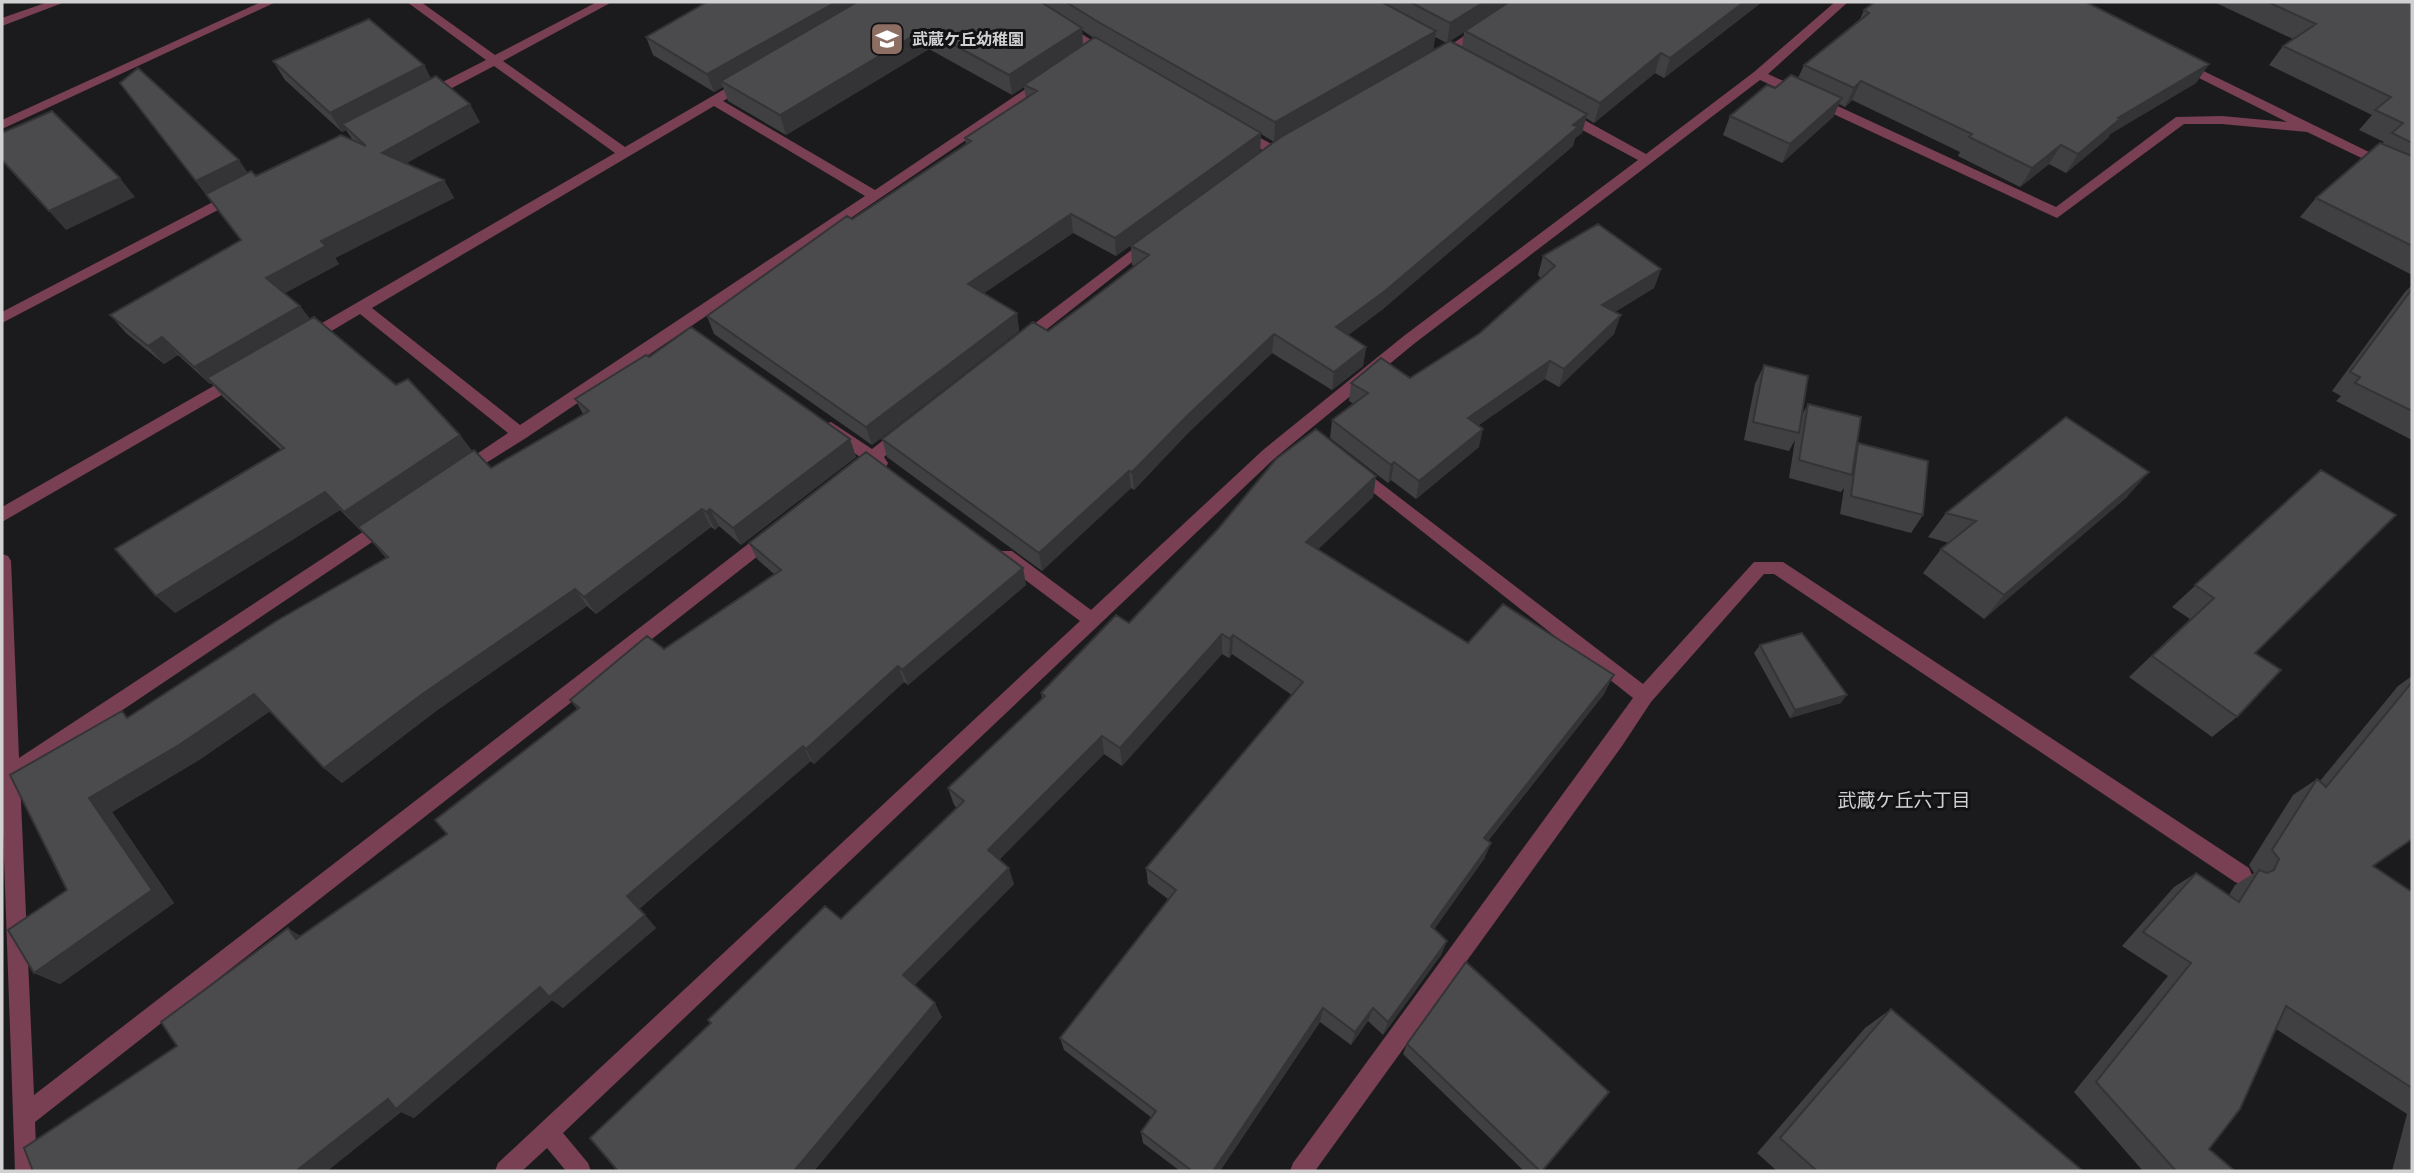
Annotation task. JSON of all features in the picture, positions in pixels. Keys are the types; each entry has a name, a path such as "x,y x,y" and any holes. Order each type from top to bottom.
{"street":[{"path":"2,22 59,2"},
{"path":"2,125 270,2"},
{"path":"413,2 624,153"},
{"path":"409,105 606,2"},
{"path":"1024,2 1091,51 1120,61"},
{"path":"1425,64 1524,2"},
{"path":"506,1171 1269,454 1307,432 1410,339 1759,75 1842,2"},
{"path":"2175,62 2412,177"},
{"path":"289,349 759,74"},
{"path":"1759,75 2057,213 2181,120 2222,120 2313,128"},
{"path":"451,480 520,433 690,328 875,195 1052,77"},
{"path":"714,100 875,195"},
{"path":"1554,109 1648,160"},
{"path":"1226,123 1274,151"},
{"path":"2,318 249,189"},
{"path":"1013,347 1165,229"},
{"path":"361,307 520,433"},
{"path":"2,515 253,370"},
{"path":"817,418 894,474"},
{"path":"839,483 916,423"},
{"path":"1344,461 1644,696"},
{"path":"10,775 404,511"},
{"path":"24,1117 784,526"},
{"path":"994,547 1093,621"},
{"path":"2,561 26,1171"},
{"path":"1301,1171 1615,740 1644,696 1760,567 1777,567 2242,875"},
{"path":"548,1132 580,1171"}],"building":[{"path":"707,2 836,2 707,74 646,37"},
{"path":"857,2 1041,2 1082,28 1009,75 925,29 780,115 721,81"},
{"path":"1066,2 1382,2 1436,31 1275,122"},
{"path":"1410,2 1484,2 1450,23"},
{"path":"1509,2 1744,2 1670,58 1661,53 1600,103 1465,31"},
{"path":"1875,2 2086,2 2209,64 2118,118 2120,119 2078,154 2061,145 2032,168 1969,137 1972,134 1861,81 1854,88 1804,65 1869,13 1864,10"},
{"path":"2268,2 2412,2 2412,143 2392,133 2403,123 2375,110 2391,97 2283,46 2316,24"},
{"path":"369,19 424,65 330,113 273,61"},
{"path":"1095,37 1261,133 1115,238 1071,214 968,284 1017,313 866,427 707,316 847,216 852,219 971,141 965,138 1037,91 1024,85"},
{"path":"1450,41 1587,114 1573,125 1578,127 1385,291 1336,327 1366,347 1334,372 1274,334 1132,472 1129,471 1039,553 882,439 1033,322 1048,331 1089,301 1149,255 1131,246 1281,137"},
{"path":"138,68 239,160 196,181 120,83"},
{"path":"1791,75 1842,98 1790,144 1730,116 1767,85 1775,88"},
{"path":"436,76 470,104 382,153 444,180 321,241 326,246 266,278 300,306 194,367 162,337 148,346 110,315 241,240 206,194 251,171 256,176 341,135 366,146 342,124"},
{"path":"52,111 120,178 49,211 2,160 2,133"},
{"path":"2380,143 2412,156 2412,246 2316,198"},
{"path":"1598,224 1661,269 1602,305 1621,315 1564,369 1550,361 1468,418 1483,429 1419,481 1394,462 1391,465 1332,420 1368,393 1351,383 1381,358 1410,378 1480,333 1555,266 1543,256"},
{"path":"2412,289 2412,411 2355,383 2360,377 2350,372"},
{"path":"314,317 396,385 408,379 460,435 344,512 325,492 156,596 115,549 284,448 207,378"},
{"path":"691,327 850,439 733,528 710,509 706,512 702,509 584,597 575,589 421,695 324,768 254,694 179,745 89,798 152,890 34,973 8,930 67,890 10,775 122,711 127,718 278,620 388,557 358,527 474,450 491,468 589,411 575,399 646,355 649,357"},
{"path":"1764,365 1808,376 1799,433 1753,422"},
{"path":"1808,404 1861,417 1852,475 1799,460"},
{"path":"2066,417 2149,472 2004,595 1941,549 1976,521 1946,513"},
{"path":"1316,429 1376,476 1306,542 1468,643 1503,604 1614,675 1484,838 1491,843 1431,926 1447,941 1388,1022 1373,1008 1355,1032 1323,1008 1213,1171 1192,1171 1141,1132 1156,1111 1060,1038 1176,890 1146,868 1303,682 1233,635 1230,639 1222,634 1120,748 1102,736 988,850 1009,868 903,975 935,1003 794,1171 618,1171 590,1138 711,1023 708,1020 825,906 841,919 964,801 948,788 1045,696 1041,693 1116,615 1129,623 1218,529 1276,459"},
{"path":"1858,443 1928,461 1923,515 1851,496"},
{"path":"866,452 1023,568 902,670 898,666 806,749 803,746 627,896 645,915 549,997 540,987 396,1109 388,1099 296,1171 33,1171 24,1148 177,1046 161,1022 288,928 296,939 447,834 435,820 579,708 570,700 647,636 664,649 781,570 749,543"},
{"path":"2321,470 2396,515 2255,653 2281,670 2237,717 2152,656 2214,598 2195,585"},
{"path":"1802,633 1847,695 1795,710 1760,645"},
{"path":"2412,682 2412,839 2373,866 2412,892 2412,1088 2286,1006 2240,1109 2209,1149 2235,1171 2176,1171 2096,1082 2191,963 2143,932 2196,873 2239,902 2259,870 2267,873 2274,870 2279,859 2272,850 2317,779 2326,787"},
{"path":"1466,962 1609,1092 1542,1171 1407,1044"},
{"path":"1891,1009 2083,1171 1817,1171 1780,1138"}],"place":[{"name":"武蔵ケ丘幼稚園","path":"887,39"}],"district":[{"name":"武蔵ケ丘六丁目","path":"1904,800"}]}
